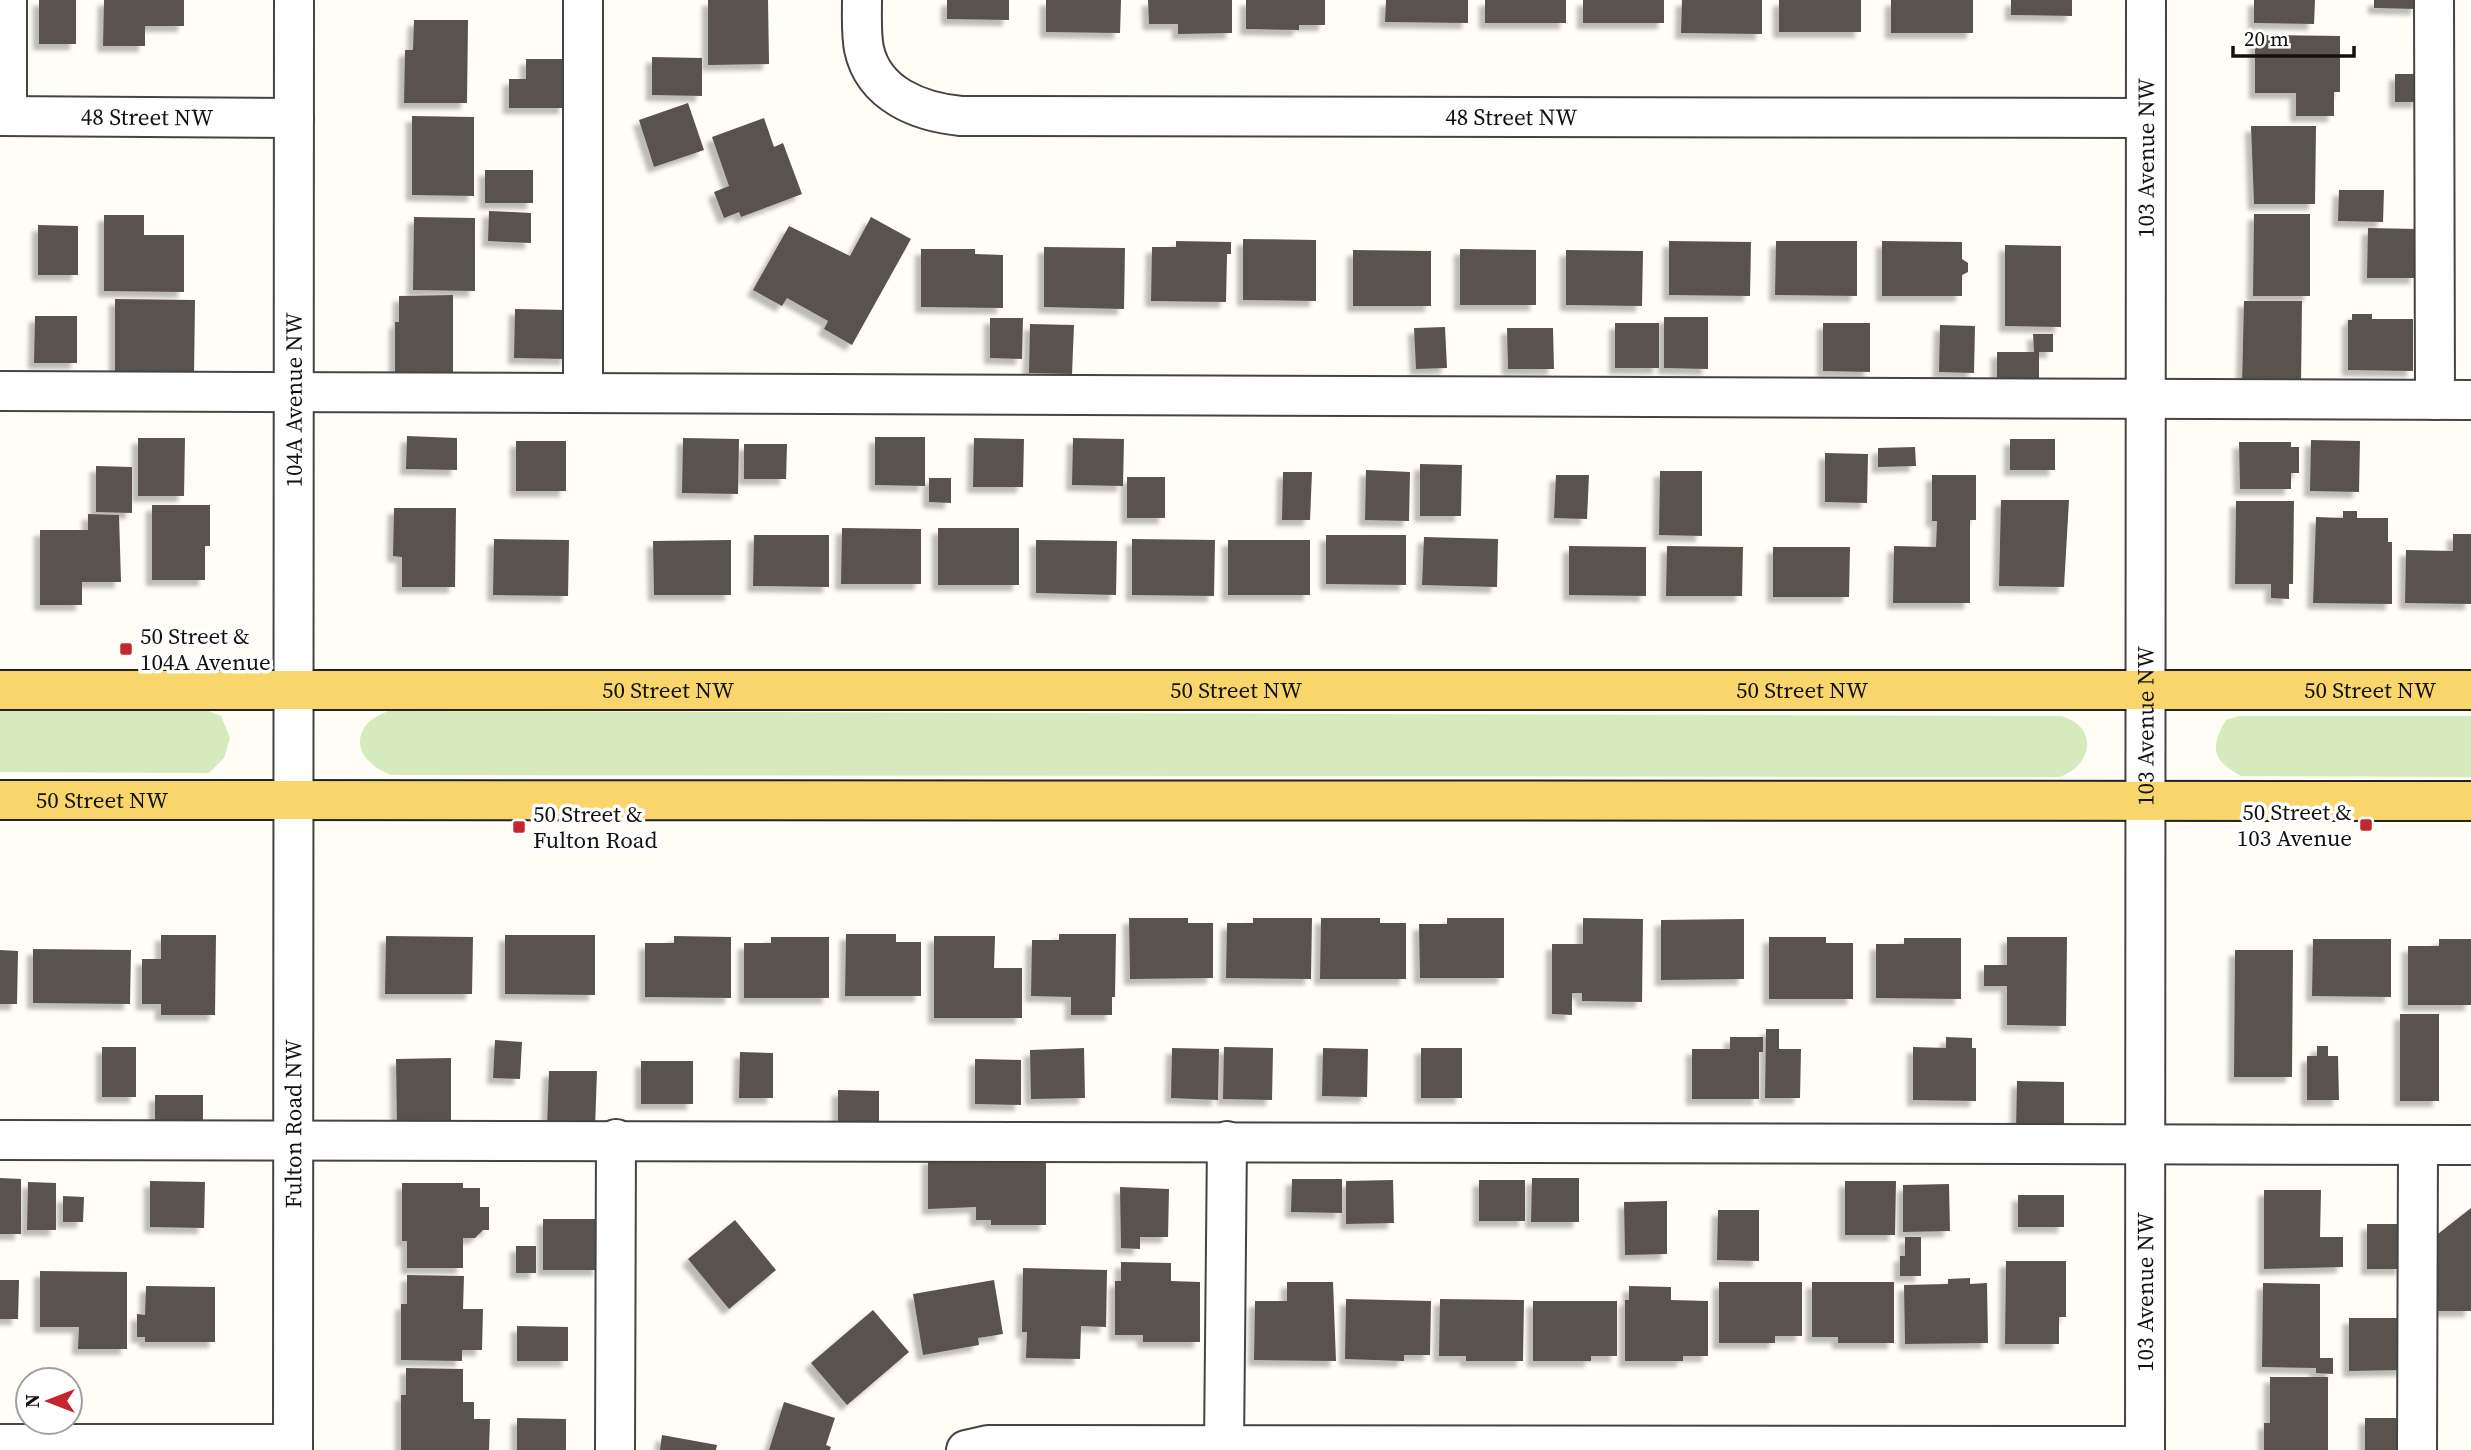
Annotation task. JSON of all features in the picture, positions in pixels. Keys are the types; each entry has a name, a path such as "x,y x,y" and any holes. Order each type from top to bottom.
{"main road":[{"name":"50 Street NW","path":"0,690 2471,690"},
{"name":"50 Street NW","path":"0,800 2471,801"}],"street":[{"path":"4,116 7,0"},
{"name":"104A Avenue NW","path":"294,0 295,800"},
{"path":"583,0 583,391"},
{"name":"48 Street NW","path":"862,0 864,49 870,66 885,87 919,108 961,116 2145,118"},
{"name":"103 Avenue NW","path":"2145,1448 2146,0"},
{"path":"0,391 583,391 2453,400 2434,0"},
{"name":"48 Street NW","path":"4,116 294,118"},
{"name":"Fulton Road NW","path":"293,1447 295,800"},
{"path":"615,1450 616,1139"},
{"path":"0,1140 616,1139 2471,1145"},
{"path":"1224,1446 1227,1141"},
{"path":"2417,1450 2418,1145"},
{"path":"0,1444 293,1447"},
{"path":"966,1450 988,1445 1168,1448 2145,1448"}],"green space":[{"path":"206,710 221,716 230,738 224,758 209,773 0,772 0,711"},
{"path":"388,711 2061,716 2082,728 2087,746 2079,764 2060,777 391,775 369,761 364,755 360,740 370,721"},
{"path":"2240,716 2471,716 2471,777 2241,776 2219,759 2216,746 2226,720"}],"building":[{"path":"39,0 76,0 76,44 39,44"},
{"path":"104,0 184,0 184,26 145,26 145,46 103,46"},
{"path":"708,0 768,0 769,64 708,65"},
{"path":"947,0 1009,0 1009,20 947,19"},
{"path":"1046,0 1121,0 1120,33 1046,32"},
{"path":"1148,0 1232,0 1232,33 1178,34 1178,24 1149,24"},
{"path":"1246,0 1325,0 1325,25 1299,25 1299,30 1246,29"},
{"path":"1386,0 1468,0 1468,23 1385,22"},
{"path":"1485,0 1566,0 1566,23 1485,23"},
{"path":"1583,0 1664,0 1664,23 1583,23"},
{"path":"1682,0 1762,0 1762,34 1681,33"},
{"path":"1779,0 1861,0 1861,32 1779,32"},
{"path":"1891,0 1973,0 1973,33 1891,33"},
{"path":"2011,0 2072,0 2072,16 2011,15"},
{"path":"2254,0 2315,0 2314,24 2254,23"},
{"path":"2374,0 2417,0 2417,9 2374,8"},
{"path":"414,20 468,20 467,103 404,103 405,50 413,50"},
{"path":"2255,35 2340,36 2340,92 2334,92 2334,116 2296,116 2296,93 2255,93"},
{"path":"652,57 702,58 702,96 652,95"},
{"path":"526,59 565,59 565,108 509,108 509,79 526,79"},
{"path":"2395,74 2420,74 2419,102 2395,102"},
{"path":"688,103 704,150 654,167 639,120"},
{"path":"412,116 474,117 474,196 412,195"},
{"path":"764,118 774,147 783,143 802,194 741,217 739,212 724,218 714,192 729,186 712,137"},
{"path":"2251,126 2316,126 2315,204 2254,204"},
{"path":"485,170 533,170 533,203 485,203"},
{"path":"2339,190 2384,190 2383,222 2338,221"},
{"path":"489,211 531,213 531,243 488,241"},
{"path":"2254,214 2310,214 2310,296 2253,296"},
{"path":"104,215 144,215 144,235 184,235 184,292 104,291"},
{"path":"414,217 475,218 475,291 413,290"},
{"path":"871,217 911,239 852,345 824,329 828,321 787,298 782,306 753,290 789,226 850,256"},
{"path":"38,225 78,226 78,275 38,275"},
{"path":"2368,228 2417,229 2416,278 2367,278"},
{"path":"1243,239 1316,240 1316,301 1243,300"},
{"path":"1176,241 1231,242 1231,254 1227,254 1226,302 1151,301 1152,247 1176,247"},
{"path":"1669,241 1751,242 1750,296 1669,295"},
{"path":"1776,241 1857,241 1857,296 1775,295"},
{"path":"1882,241 1962,242 1962,259 1968,263 1968,272 1962,275 1962,296 1882,296"},
{"path":"2005,245 2061,246 2061,327 2005,326"},
{"path":"1044,247 1125,248 1124,309 1044,307"},
{"path":"921,249 975,249 975,254 1003,255 1003,308 921,307"},
{"path":"1460,249 1536,250 1536,305 1460,305"},
{"path":"1353,250 1431,251 1431,306 1353,306"},
{"path":"1566,250 1643,251 1642,306 1566,305"},
{"path":"453,295 453,373 406,373 406,376 395,376 395,322 399,322 399,296"},
{"path":"115,299 195,300 194,376 115,375"},
{"path":"2244,301 2302,301 2301,385 2242,385"},
{"path":"515,309 568,310 567,359 514,358"},
{"path":"2352,314 2372,314 2372,319 2413,319 2413,371 2348,370 2348,320 2352,320"},
{"path":"35,316 77,316 77,363 34,363"},
{"path":"1664,317 1708,317 1708,369 1664,368"},
{"path":"990,318 1023,318 1022,359 990,358"},
{"path":"1615,323 1659,323 1659,368 1615,368"},
{"path":"1823,323 1870,323 1870,372 1823,371"},
{"path":"1030,324 1074,325 1072,374 1029,373"},
{"path":"1940,325 1975,326 1974,373 1939,372"},
{"path":"1445,327 1447,368 1416,369 1414,328"},
{"path":"1507,328 1553,328 1554,369 1508,369"},
{"path":"2033,334 2053,334 2053,352 2039,352 2039,383 1997,383 1997,352 2034,352"},
{"path":"407,436 457,438 457,470 406,469"},
{"path":"875,437 925,437 925,486 875,485"},
{"path":"138,438 185,438 184,496 138,496"},
{"path":"683,438 739,439 738,494 682,493"},
{"path":"974,438 1024,439 1023,487 973,487"},
{"path":"1073,438 1124,439 1123,486 1072,485"},
{"path":"2010,439 2055,439 2055,470 2010,470"},
{"path":"2311,440 2360,441 2359,492 2310,491"},
{"path":"516,441 566,441 566,491 516,491"},
{"path":"2239,442 2291,442 2291,447 2299,447 2299,473 2291,473 2291,489 2240,489"},
{"path":"744,444 787,444 786,479 744,479"},
{"path":"1915,447 1916,466 1878,467 1878,448"},
{"path":"1825,453 1868,454 1867,503 1825,502"},
{"path":"1420,464 1462,465 1461,516 1420,516"},
{"path":"96,466 132,467 132,513 96,512"},
{"path":"1366,470 1410,472 1409,521 1365,520"},
{"path":"1660,471 1702,471 1702,536 1659,535"},
{"path":"1283,472 1312,472 1310,520 1282,520"},
{"path":"1556,475 1589,475 1587,519 1554,518"},
{"path":"1932,475 1976,475 1976,520 1970,520 1970,603 1893,603 1894,546 1936,547 1937,521 1932,521"},
{"path":"1127,477 1165,477 1165,518 1127,518"},
{"path":"929,478 951,478 951,503 929,502"},
{"path":"2001,500 2069,500 2064,587 1999,586"},
{"path":"2236,501 2294,501 2293,584 2289,584 2289,599 2271,598 2271,584 2235,584"},
{"path":"152,505 210,505 210,546 205,546 205,580 152,580"},
{"path":"394,508 456,508 455,587 402,587 402,557 393,556"},
{"path":"2343,511 2357,511 2357,518 2388,518 2388,542 2392,542 2392,604 2313,603 2316,517 2343,518"},
{"path":"88,514 119,515 121,582 82,582 82,605 40,605 40,530 88,530"},
{"path":"842,528 921,529 921,584 841,584"},
{"path":"938,528 1019,528 1019,585 938,585"},
{"path":"2453,534 2471,534 2471,604 2405,603 2406,550 2453,551"},
{"path":"754,535 829,535 829,587 753,586"},
{"path":"1326,535 1406,535 1406,585 1326,584"},
{"path":"1424,537 1498,539 1497,587 1422,585"},
{"path":"494,539 569,540 568,596 493,595"},
{"path":"1132,539 1215,540 1214,596 1132,595"},
{"path":"731,540 731,595 654,595 653,541"},
{"path":"1036,540 1117,541 1116,595 1036,593"},
{"path":"1228,540 1310,540 1310,595 1228,595"},
{"path":"1569,546 1646,547 1646,596 1569,595"},
{"path":"1667,546 1743,547 1742,596 1666,596"},
{"path":"1773,547 1850,547 1849,597 1773,597"},
{"path":"1129,918 1188,918 1188,923 1213,923 1213,978 1130,979"},
{"path":"1253,918 1312,918 1311,979 1226,978 1227,923 1253,923"},
{"path":"1321,918 1380,918 1380,923 1406,923 1406,979 1320,979"},
{"path":"1447,918 1504,918 1504,978 1420,978 1419,924 1447,924"},
{"path":"1583,918 1643,919 1642,1002 1582,1001 1582,993 1572,993 1572,1015 1552,1014 1552,944 1583,944"},
{"path":"1744,919 1744,979 1661,980 1661,920"},
{"path":"846,934 896,934 896,942 921,942 921,996 845,996"},
{"path":"1059,934 1116,934 1115,997 1112,997 1112,1015 1071,1015 1071,997 1031,996 1032,940 1059,940"},
{"path":"161,935 216,935 215,1015 161,1015 161,1004 142,1004 142,959 161,959"},
{"path":"505,935 595,935 595,995 505,994"},
{"path":"386,936 473,937 472,994 385,994"},
{"path":"674,936 731,937 731,998 645,997 645,943 674,943"},
{"path":"934,936 995,936 994,968 1022,968 1022,1018 934,1018"},
{"path":"771,937 829,937 829,998 744,998 744,943 771,943"},
{"path":"1769,937 1826,937 1826,943 1853,943 1853,999 1769,999"},
{"path":"2007,937 2067,937 2066,1026 2007,1025 2007,986 1984,986 1984,965 2007,965"},
{"path":"1904,938 1961,938 1961,999 1876,998 1876,944 1904,944"},
{"path":"2313,939 2391,939 2391,997 2312,996"},
{"path":"2439,939 2471,939 2471,1005 2408,1005 2408,946 2439,946"},
{"path":"33,949 131,950 130,1004 33,1003"},
{"path":"0,950 18,951 17,1004 0,1004"},
{"path":"2235,950 2293,950 2292,1077 2234,1077"},
{"path":"2400,1014 2439,1014 2439,1101 2400,1101"},
{"path":"1766,1029 1779,1029 1779,1049 1801,1049 1800,1098 1765,1098"},
{"path":"1730,1037 1763,1037 1763,1052 1759,1052 1759,1099 1692,1099 1692,1049 1730,1049"},
{"path":"1946,1037 1972,1038 1972,1048 1976,1048 1976,1101 1913,1100 1913,1047 1946,1048"},
{"path":"495,1040 522,1042 520,1079 493,1078"},
{"path":"2317,1046 2328,1046 2328,1056 2338,1056 2339,1100 2307,1100 2307,1056 2317,1056"},
{"path":"102,1047 136,1047 136,1097 102,1097"},
{"path":"1224,1047 1273,1048 1272,1100 1223,1099"},
{"path":"1084,1048 1085,1098 1031,1099 1030,1050"},
{"path":"1172,1048 1219,1049 1218,1100 1171,1098"},
{"path":"1323,1048 1368,1049 1367,1097 1322,1096"},
{"path":"1421,1048 1462,1048 1462,1098 1421,1098"},
{"path":"740,1052 773,1053 773,1098 739,1098"},
{"path":"451,1058 451,1128 397,1129 396,1059"},
{"path":"975,1059 1021,1060 1021,1105 975,1104"},
{"path":"641,1061 693,1061 693,1104 641,1104"},
{"path":"549,1071 597,1071 595,1128 547,1127"},
{"path":"2017,1081 2064,1082 2064,1130 2016,1129"},
{"path":"838,1090 879,1091 879,1132 838,1132"},
{"path":"155,1095 203,1095 203,1126 155,1125"},
{"path":"928,1158 1046,1158 1046,1225 991,1225 991,1220 976,1220 976,1207 928,1209"},
{"path":"0,1178 21,1179 21,1234 0,1234"},
{"path":"1532,1178 1579,1178 1579,1222 1531,1222"},
{"path":"1292,1179 1342,1179 1342,1213 1291,1212"},
{"path":"1393,1180 1394,1223 1346,1224 1346,1181"},
{"path":"1479,1180 1525,1180 1525,1221 1479,1221"},
{"path":"150,1181 205,1182 204,1228 150,1227"},
{"path":"1845,1181 1896,1181 1895,1235 1845,1235"},
{"path":"28,1182 56,1183 56,1230 27,1230"},
{"path":"402,1183 463,1183 463,1188 480,1188 480,1207 489,1207 489,1230 483,1230 475,1238 463,1238 463,1268 407,1268 407,1241 402,1241"},
{"path":"1949,1184 1950,1231 1903,1232 1903,1185"},
{"path":"1120,1187 1169,1189 1168,1237 1140,1237 1140,1249 1121,1248"},
{"path":"2264,1190 2321,1190 2320,1237 2343,1237 2343,1267 2264,1269"},
{"path":"2018,1195 2064,1195 2064,1227 2018,1227"},
{"path":"63,1196 84,1197 83,1222 63,1222"},
{"path":"1667,1201 1667,1254 1625,1255 1624,1202"},
{"path":"2471,1208 2471,1311 2437,1311 2438,1234"},
{"path":"1718,1210 1759,1210 1759,1261 1717,1260"},
{"path":"543,1219 599,1219 599,1270 543,1270"},
{"path":"735,1220 776,1270 729,1309 688,1259"},
{"path":"2367,1224 2402,1224 2402,1269 2367,1269"},
{"path":"1905,1237 1921,1237 1921,1276 1900,1276 1900,1256 1905,1256"},
{"path":"516,1246 536,1246 536,1273 516,1273"},
{"path":"2006,1261 2066,1261 2066,1317 2059,1317 2059,1344 2005,1344"},
{"path":"1121,1262 1171,1263 1171,1281 1200,1282 1200,1342 1143,1342 1143,1335 1115,1335 1115,1281 1121,1281"},
{"path":"1023,1268 1107,1270 1106,1327 1081,1326 1080,1359 1026,1358 1027,1332 1022,1332"},
{"path":"40,1271 127,1272 127,1349 78,1349 79,1327 40,1327"},
{"path":"407,1275 464,1276 463,1309 483,1309 482,1350 462,1350 462,1361 401,1360 401,1304 407,1304"},
{"path":"1970,1278 1970,1284 1987,1283 1988,1343 1905,1344 1904,1285 1948,1284 1948,1279"},
{"path":"0,1280 19,1280 18,1319 0,1319"},
{"path":"994,1280 1003,1334 978,1338 979,1345 923,1355 913,1294"},
{"path":"1287,1282 1333,1282 1336,1361 1254,1360 1255,1301 1287,1301"},
{"path":"1719,1282 1802,1282 1802,1336 1775,1336 1775,1343 1719,1343"},
{"path":"1812,1282 1894,1282 1894,1343 1838,1343 1838,1337 1812,1337"},
{"path":"2263,1283 2320,1284 2320,1358 2333,1358 2333,1374 2316,1373 2316,1368 2262,1367"},
{"path":"146,1286 215,1287 215,1342 145,1342 145,1337 137,1337 137,1314 145,1315"},
{"path":"1629,1286 1671,1287 1671,1300 1708,1301 1708,1356 1683,1356 1683,1361 1625,1361 1625,1300 1629,1300"},
{"path":"1346,1299 1431,1301 1430,1355 1404,1355 1404,1361 1345,1359"},
{"path":"1440,1299 1524,1300 1523,1361 1466,1361 1466,1356 1439,1356"},
{"path":"1533,1301 1617,1301 1617,1356 1591,1356 1591,1361 1533,1361"},
{"path":"873,1310 909,1352 847,1405 811,1363"},
{"path":"2349,1318 2403,1318 2404,1370 2349,1371"},
{"path":"517,1326 568,1327 568,1361 517,1361"},
{"path":"406,1368 463,1369 463,1402 474,1402 474,1419 490,1419 489,1450 401,1450 401,1395 406,1395"},
{"path":"2270,1377 2328,1377 2328,1450 2264,1450 2264,1423 2270,1423"},
{"path":"784,1402 835,1418 826,1445 831,1447 830,1450 769,1450"},
{"path":"517,1418 566,1419 566,1450 517,1450"},
{"path":"2365,1418 2405,1418 2405,1450 2365,1450"},
{"path":"662,1435 717,1445 716,1450 660,1450"}],"place":[{"name":"50 Street & 104A Avenue","path":"126,649"},
{"name":"50 Street & 103 Avenue","path":"2366,825"},
{"name":"50 Street & Fulton Road","path":"519,827"}]}
